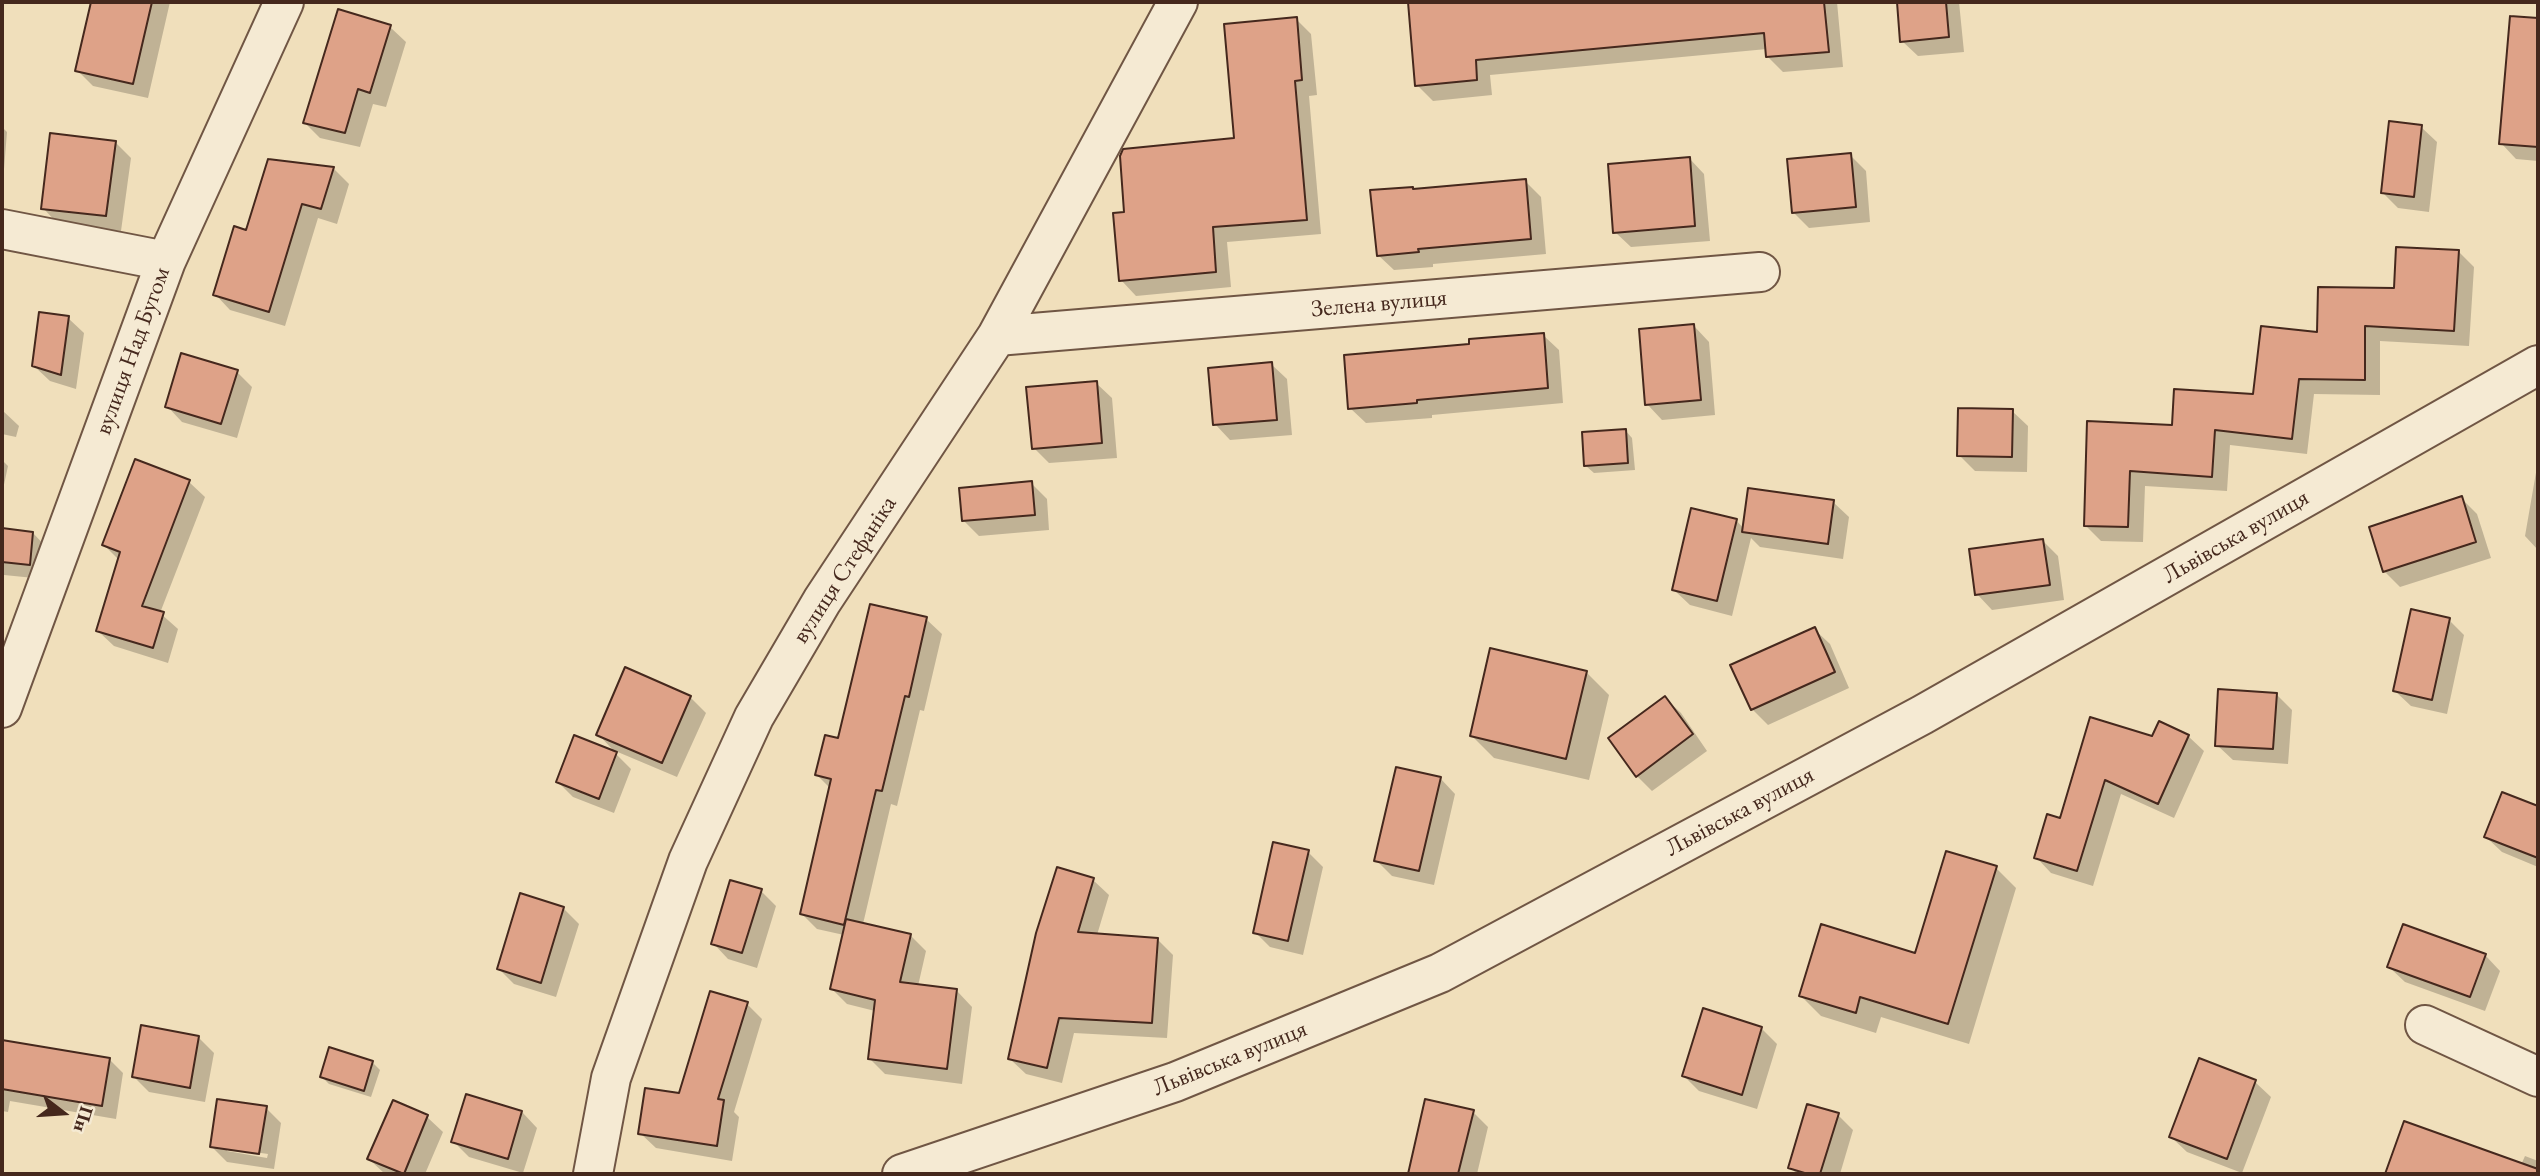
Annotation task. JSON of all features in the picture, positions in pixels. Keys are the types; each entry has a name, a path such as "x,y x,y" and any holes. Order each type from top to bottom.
{"street":[{"name":"вулиця Над Бугом","path":"4,696 166,261 284,2"},
{"name":"вулиця Стефаніка","path":"593,1174 611,1078 688,861 754,717 822,601 997,336 1178,2"},
{"path":"2,229 166,261"},
{"name":"Зелена вулиця","path":"997,336 1760,272"},
{"name":"Львівська вулиця","path":"902,1174 1175,1082 1440,973 1922,715 2538,365"},
{"path":"2425,1025 2538,1077"}],"building":[{"path":"91,2 152,2 133,84 75,71"},
{"path":"1408,2 1824,2 1829,52 1766,57 1764,33 1476,60 1477,80 1415,86"},
{"path":"1897,2 1946,2 1949,37 1900,42"},
{"path":"338,9 391,25 370,93 358,89 345,133 303,123"},
{"path":"2510,16 2538,18 2538,147 2499,144"},
{"path":"1297,17 1302,80 1295,81 1307,220 1213,227 1216,272 1119,281 1113,213 1124,212 1120,156 1123,149 1234,138 1224,24"},
{"path":"2389,121 2422,125 2414,197 2381,193"},
{"path":"50,133 116,141 106,216 41,209"},
{"path":"1851,153 1856,207 1792,213 1787,159"},
{"path":"1690,157 1695,226 1613,233 1608,164"},
{"path":"268,159 334,167 321,209 302,204 269,312 213,295 234,226 246,230"},
{"path":"1526,179 1531,239 1418,249 1419,252 1377,256 1370,190"},
{"path":"2396,247 2459,250 2454,331 2365,326 2365,380 2299,379 2292,439 2215,430 2212,477 2130,471 2128,527 2084,526 2087,421 2172,425 2174,389 2253,394 2261,326 2317,332 2318,287 2394,288"},
{"path":"39,312 69,316 61,375 32,366"},
{"path":"1694,324 1701,400 1645,405 1639,329"},
{"path":"1544,333 1548,388 1348,409 1344,355 1469,344 1469,339"},
{"path":"181,353 238,370 221,424 165,407"},
{"path":"1272,362 1277,420 1213,425 1208,368"},
{"path":"1097,381 1102,443 1032,449 1026,387"},
{"path":"1958,408 2013,409 2012,457 1957,456"},
{"path":"1626,429 1628,463 1584,466 1582,432"},
{"path":"135,459 190,480 142,606 164,612 153,648 96,631 120,552 102,545"},
{"path":"1032,481 1035,515 962,521 959,488"},
{"path":"1748,488 1834,500 1828,544 1742,532"},
{"path":"2462,496 2476,542 2383,572 2369,527"},
{"path":"1691,508 1737,519 1717,601 1672,590"},
{"path":"2,528 33,532 30,565 2,562"},
{"path":"2043,539 2050,585 1975,595 1969,549"},
{"path":"870,604 927,617 909,697 905,696 882,791 876,790 844,925 800,914 831,779 815,775 825,735 838,738"},
{"path":"2411,609 2450,618 2432,700 2393,691"},
{"path":"1815,627 1835,672 1751,710 1730,665"},
{"path":"1490,648 1587,671 1566,759 1470,736"},
{"path":"625,667 691,696 662,763 596,735"},
{"path":"2218,689 2277,693 2273,749 2215,746"},
{"path":"1665,696 1693,734 1636,777 1608,738"},
{"path":"2090,717 2152,736 2159,721 2189,735 2158,804 2105,780 2077,871 2034,858 2047,814 2060,818"},
{"path":"574,735 617,752 599,799 556,782"},
{"path":"1396,767 1441,777 1419,871 1374,861"},
{"path":"2502,792 2538,806 2538,858 2484,837"},
{"path":"1273,842 1309,850 1288,941 1253,933"},
{"path":"1946,851 1997,866 1948,1024 1860,997 1856,1013 1799,996 1821,924 1915,953"},
{"path":"1057,867 1094,878 1078,932 1158,938 1152,1023 1059,1018 1047,1068 1008,1059 1036,933"},
{"path":"730,880 762,889 742,953 711,944"},
{"path":"520,893 564,907 541,983 497,969"},
{"path":"846,919 911,934 900,982 957,989 947,1069 868,1059 875,1000 830,989"},
{"path":"2403,924 2486,954 2470,997 2387,967"},
{"path":"710,991 748,1002 718,1099 724,1100 717,1146 638,1134 645,1088 679,1093"},
{"path":"1703,1008 1762,1027 1742,1095 1682,1076"},
{"path":"141,1025 199,1036 190,1088 132,1077"},
{"path":"2,1040 110,1058 102,1106 2,1089"},
{"path":"329,1047 373,1061 364,1091 320,1077"},
{"path":"2199,1058 2256,1080 2227,1159 2169,1137"},
{"path":"466,1094 522,1111 508,1159 451,1142"},
{"path":"217,1099 267,1106 259,1154 210,1147"},
{"path":"1425,1099 1474,1110 1458,1174 1408,1174"},
{"path":"393,1100 428,1115 404,1174 367,1159"},
{"path":"1807,1104 1839,1113 1820,1174 1808,1174 1788,1168"},
{"path":"2404,1121 2538,1169 2538,1174 2385,1174"}]}
